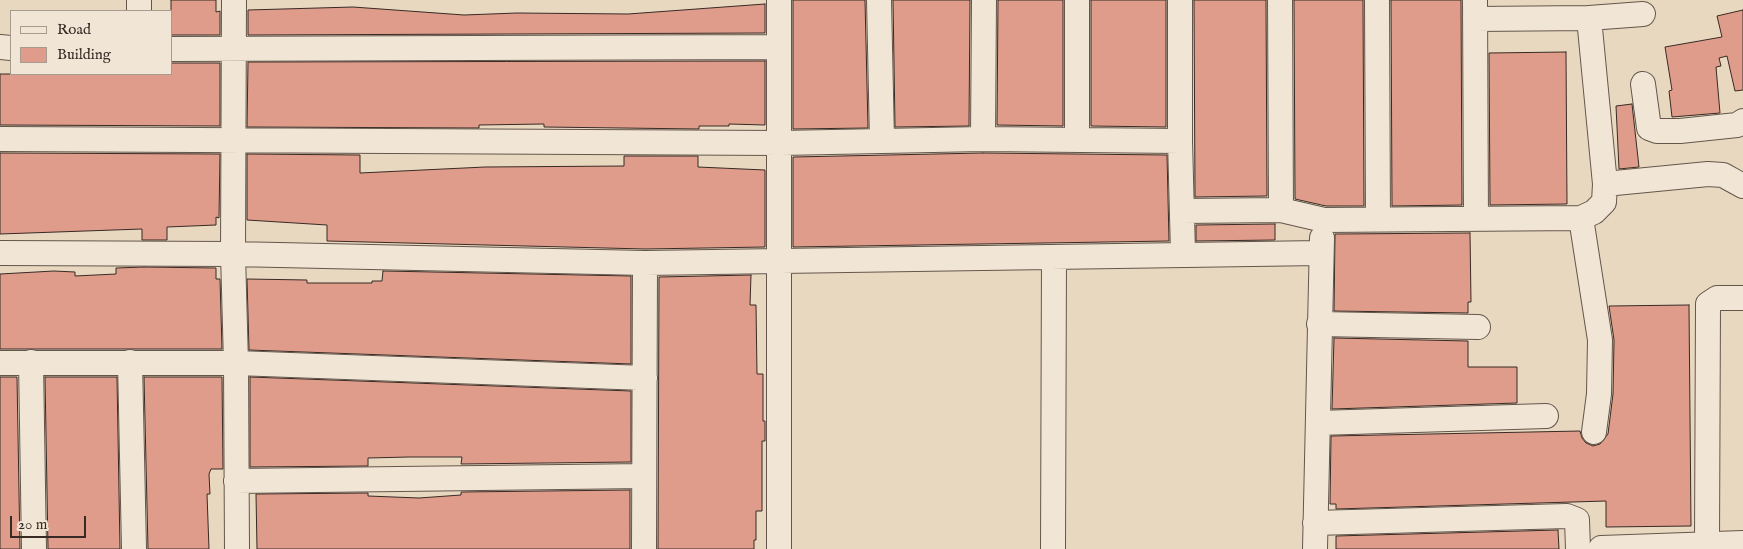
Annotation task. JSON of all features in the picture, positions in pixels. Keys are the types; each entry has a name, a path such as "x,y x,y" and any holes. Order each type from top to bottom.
{"street":[{"path":"234,0 232,254 236,363 237,549"},
{"path":"779,0 781,143 778,261 780,549"},
{"path":"880,0 882,141"},
{"path":"983,139 984,0"},
{"path":"1077,0 1077,139"},
{"path":"1180,0 1180,141 1183,254"},
{"path":"1280,0 1281,210"},
{"path":"1376,0 1378,219"},
{"path":"1476,219 1475,9 1588,18 1643,14"},
{"path":"1182,210 1281,210 1324,220 1581,218 1594,212 1604,202 1605,184 1588,18"},
{"path":"172,49 779,47"},
{"path":"1643,84 1649,128 1657,131 1680,131 1737,125 1743,121"},
{"path":"0,139 781,143 983,139 1180,141"},
{"path":"1605,184 1708,174 1723,175 1743,186"},
{"path":"1581,218 1600,340 1599,394 1594,432"},
{"path":"1315,549 1320,253 1324,220"},
{"path":"0,253 232,254 646,263 1320,253"},
{"path":"1053,549 1054,257"},
{"path":"644,549 646,263"},
{"path":"1708,543 1708,304 1716,298 1743,298"},
{"path":"1319,324 1478,327"},
{"path":"0,362 236,363 645,378"},
{"path":"31,362 34,549"},
{"path":"130,362 134,549"},
{"path":"1318,423 1546,416"},
{"path":"236,481 644,476"},
{"path":"1316,523 1568,516 1577,520 1590,549 1743,543"}],"building":[{"path":"171,0 216,0 216,12 220,11 220,35 172,35"},
{"path":"793,0 865,0 868,128 793,129"},
{"path":"893,0 970,0 969,126 895,127"},
{"path":"998,0 1063,0 1063,126 997,125"},
{"path":"1091,0 1166,0 1166,127 1091,126"},
{"path":"1194,0 1266,0 1267,196 1195,197"},
{"path":"1294,0 1363,0 1364,206 1326,206 1295,199"},
{"path":"1391,0 1461,0 1462,205 1392,206"},
{"path":"765,4 765,33 248,35 248,10 353,7 464,15 517,13 628,14"},
{"path":"1743,10 1743,90 1735,91 1727,56 1719,58 1721,66 1716,67 1720,113 1672,117 1669,91 1672,90 1665,47 1722,37 1717,16"},
{"path":"1566,52 1567,204 1490,205 1489,53"},
{"path":"765,61 765,125 729,124 729,126 699,126 699,129 544,127 544,124 479,125 479,128 247,127 248,62"},
{"path":"172,63 220,63 220,126 0,125 0,74 172,75"},
{"path":"1632,104 1639,167 1619,169 1616,106"},
{"path":"0,153 220,154 219,218 216,217 216,225 167,227 167,240 142,240 142,229 0,234"},
{"path":"983,153 1167,155 1169,241 793,247 793,157"},
{"path":"247,154 360,155 360,173 485,167 624,166 624,156 698,156 698,167 765,170 765,247 645,249 327,241 327,225 247,220"},
{"path":"1275,224 1275,240 1196,241 1196,225"},
{"path":"1470,233 1471,302 1468,302 1468,313 1334,311 1335,234"},
{"path":"116,268 216,268 216,279 220,279 222,349 0,349 0,274 54,271 75,272 75,276 116,274"},
{"path":"383,271 631,276 631,364 249,350 247,279 307,280 307,283 372,283 372,281 382,281"},
{"path":"751,275 750,305 756,305 757,374 763,374 763,421 765,421 765,441 762,441 762,511 756,511 756,540 754,540 754,549 658,549 659,277"},
{"path":"1689,305 1691,526 1606,527 1606,501 1336,509 1336,504 1330,504 1331,436 1580,431 1586,443 1593,446 1600,444 1608,434 1613,394 1614,340 1609,306"},
{"path":"1334,338 1468,341 1468,367 1517,367 1517,403 1332,409"},
{"path":"0,377 17,377 20,549 0,549"},
{"path":"45,377 117,377 120,549 48,549"},
{"path":"144,377 222,377 223,469 211,469 209,474 210,494 207,494 209,549 148,549"},
{"path":"250,377 631,391 631,462 461,464 462,457 409,457 368,458 368,466 250,467"},
{"path":"630,490 630,549 257,549 256,494 368,493 368,496 419,498 461,495 461,492"},
{"path":"1558,530 1559,549 1336,549 1336,536"}]}
